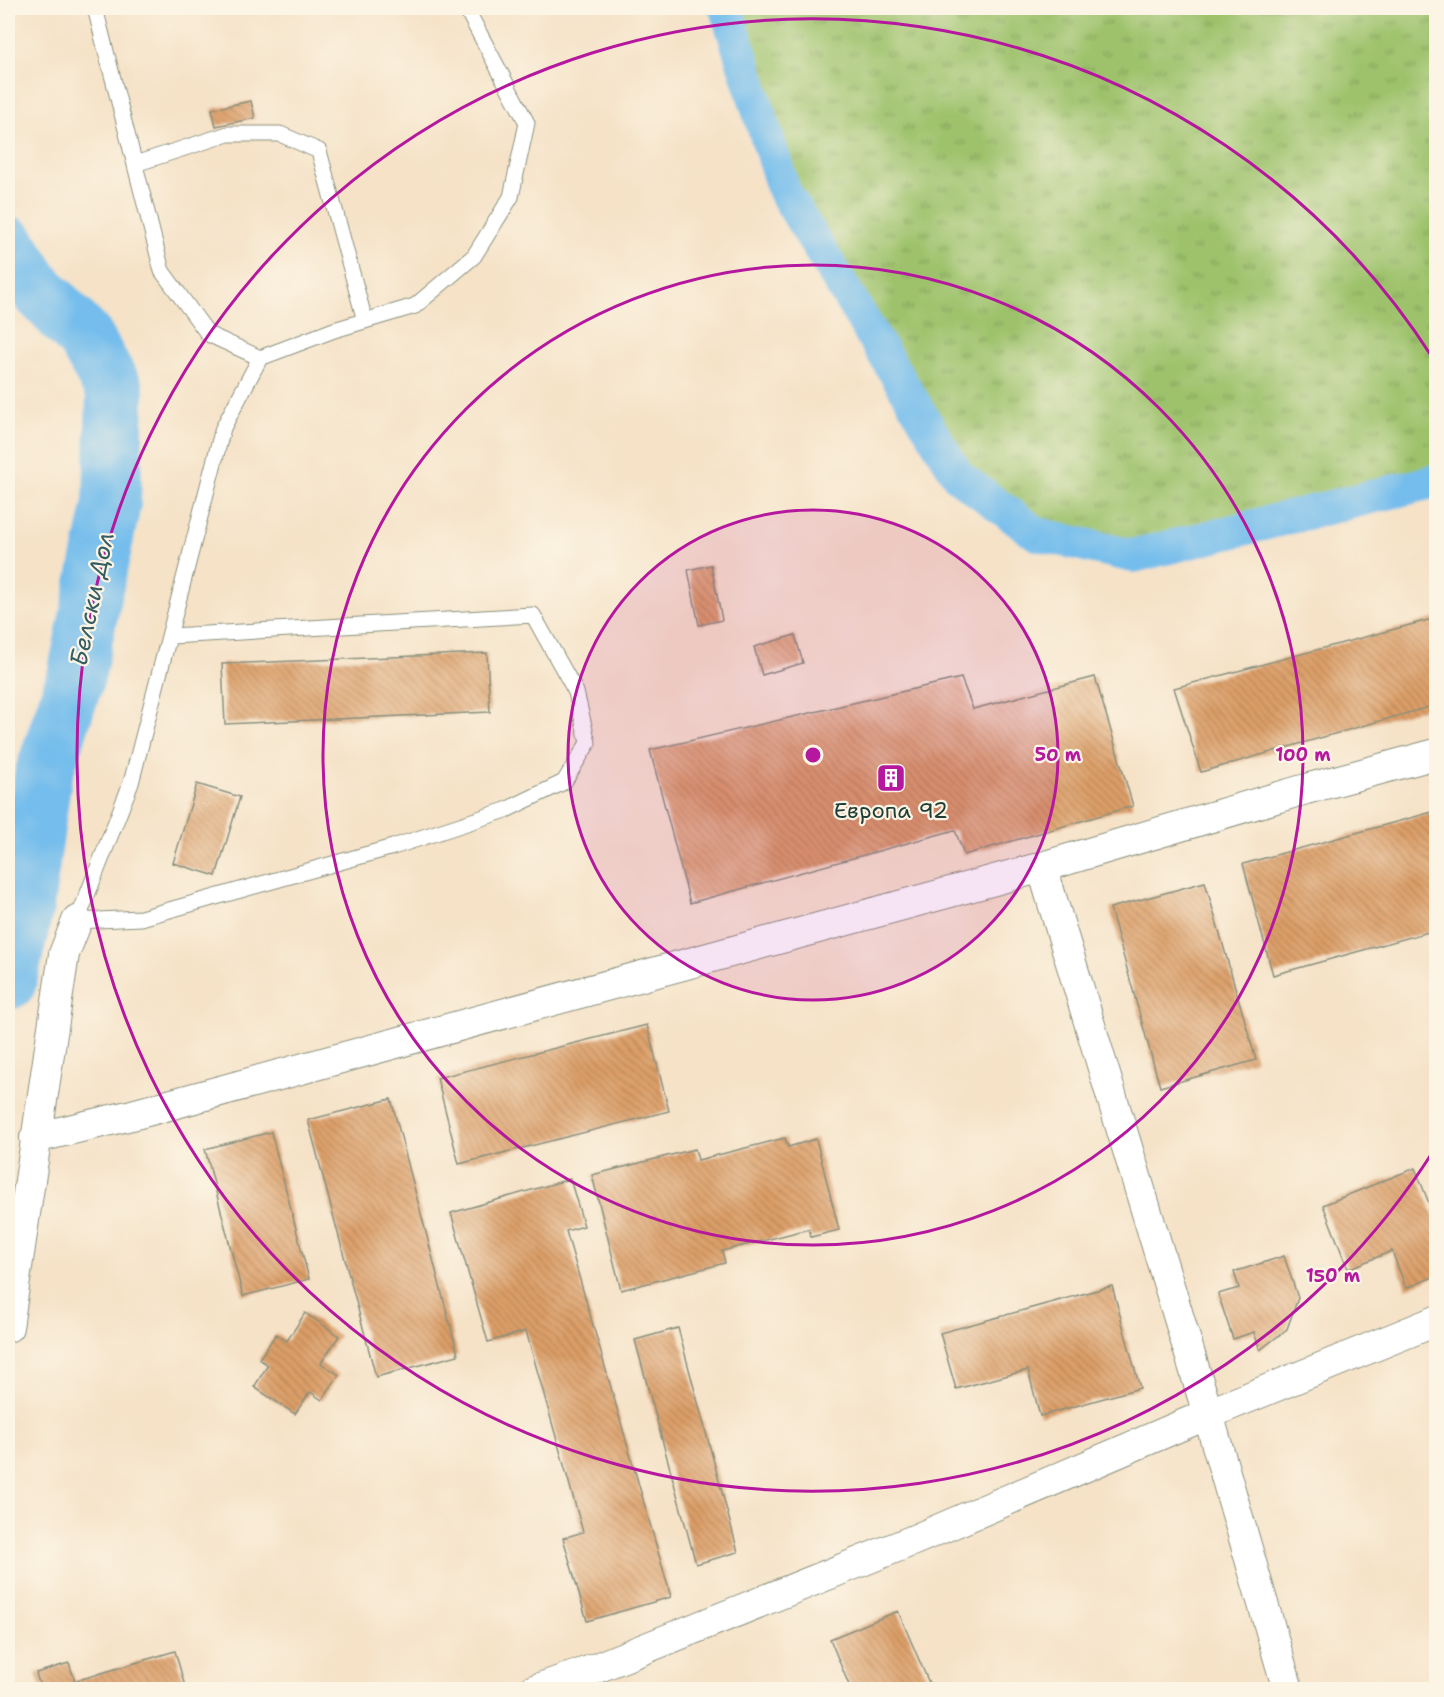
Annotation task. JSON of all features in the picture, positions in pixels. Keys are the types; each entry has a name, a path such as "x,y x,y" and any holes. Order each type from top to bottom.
{"street":[{"path":"35,1138 230,1089 1042,867 1306,789 1437,754"},
{"path":"1042,867 1208,1414 1288,1689"},
{"path":"8,1327 64,954 77,921"},
{"path":"534,1689 589,1671 914,1540 1208,1414 1437,1321"}],"lane":[{"path":"95,8 162,271 208,334 260,358"},
{"path":"171,636 533,615 576,692 588,743 564,782 506,810 393,847 141,918 77,921 131,783 171,636 223,428 260,358 365,321 416,306 474,256 512,197 526,123 466,8"},
{"path":"135,165 228,134 280,134 319,152 365,321"}],"green space":[{"path":"726,8 1436,8 1436,481 1133,556 1037,534 959,477 784,191"}],"building":[{"path":"251,101 255,118 216,126 212,109"},
{"path":"711,565 722,620 699,625 688,570"},
{"path":"1436,618 1436,705 1201,772 1174,688"},
{"path":"795,635 803,663 762,675 754,647"},
{"path":"487,653 490,712 225,724 222,664"},
{"name":"Европа 92","path":"1095,677 1133,806 964,855 955,830 690,903 650,750 961,678 973,709"},
{"path":"197,784 240,797 216,876 173,863"},
{"path":"1436,811 1436,930 1273,975 1243,864"},
{"path":"1205,882 1256,1060 1160,1087 1110,908"},
{"path":"647,1025 669,1111 459,1164 437,1078"},
{"path":"391,1099 458,1355 376,1377 308,1120"},
{"path":"271,1132 309,1279 243,1296 205,1149"},
{"path":"785,1138 788,1147 816,1139 839,1230 811,1237 809,1229 722,1251 725,1263 621,1290 592,1175 695,1149 698,1160"},
{"path":"1415,1168 1436,1221 1436,1276 1406,1288 1392,1251 1348,1269 1323,1205"},
{"path":"570,1179 584,1226 566,1231 671,1597 587,1621 563,1538 583,1532 526,1331 488,1342 451,1213"},
{"path":"1284,1256 1298,1298 1287,1329 1260,1350 1254,1332 1233,1339 1218,1294 1239,1288 1234,1272"},
{"path":"1112,1286 1140,1388 1040,1416 1028,1370 956,1389 940,1333"},
{"path":"305,1313 339,1336 321,1363 339,1375 322,1400 310,1392 295,1414 254,1387 268,1365 259,1359 276,1334 287,1341"},
{"path":"678,1328 738,1552 696,1564 635,1340"},
{"path":"898,1611 932,1690 851,1690 830,1639"},
{"path":"175,1651 186,1690 41,1690 36,1673 69,1663 75,1681"}],"waterway":[{"path":"726,8 784,191 959,477 1037,534 1133,556 1436,481"},
{"name":"Белски Дол","path":"8,245 33,284 85,338 115,391 112,503 76,676 43,776 25,906 8,981"}],"place":[{"name":"Европа 92","path":"891,778"}]}
